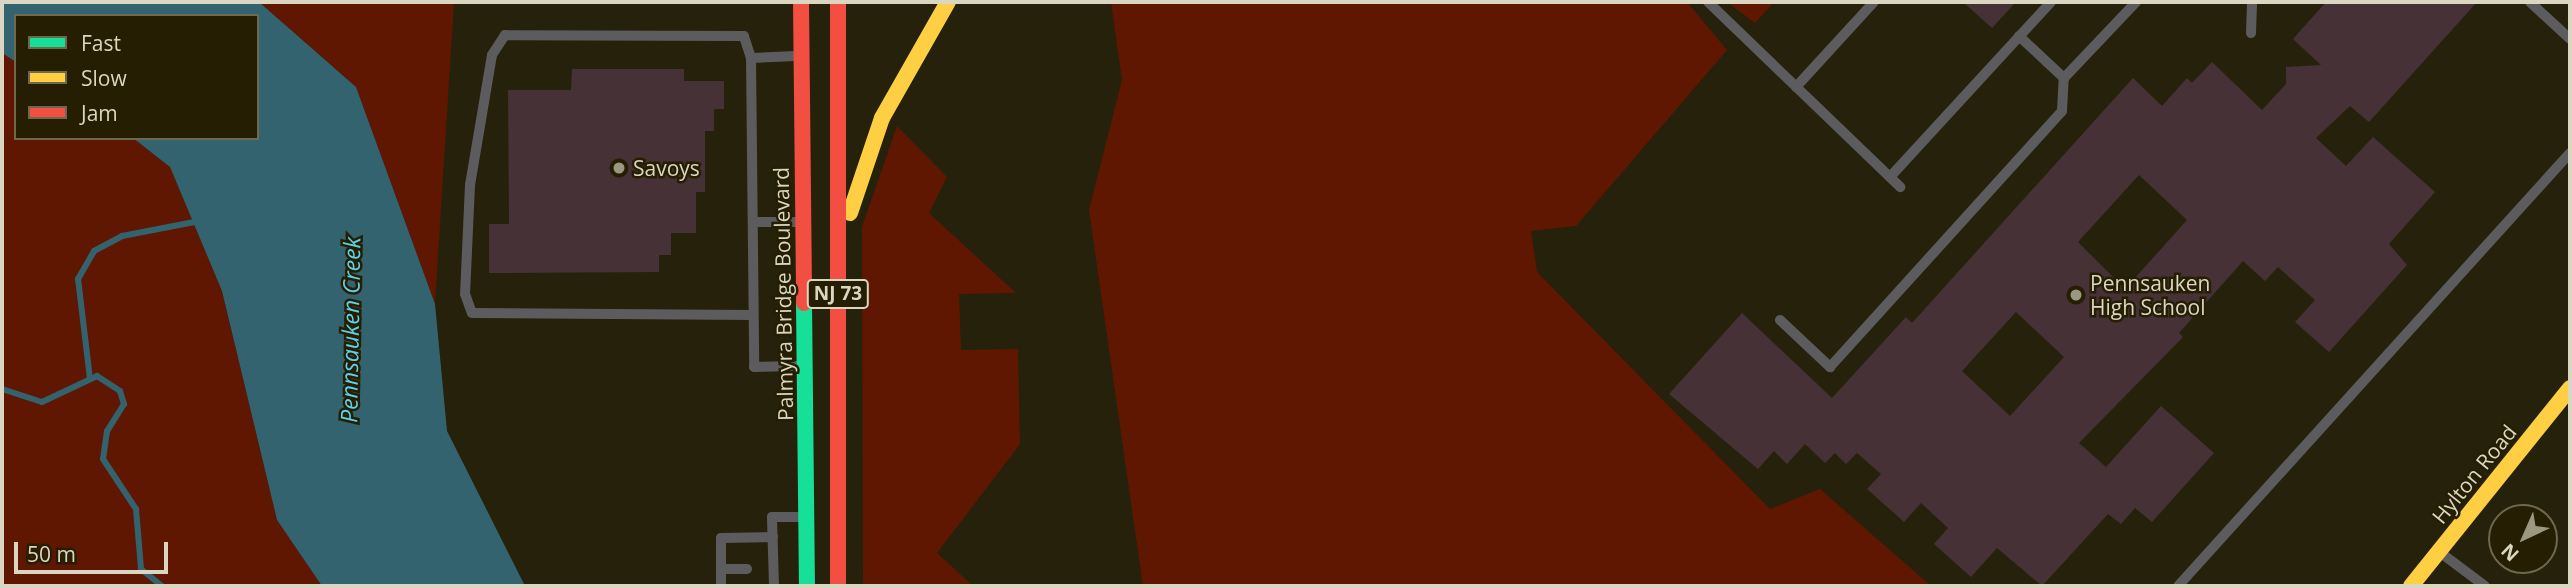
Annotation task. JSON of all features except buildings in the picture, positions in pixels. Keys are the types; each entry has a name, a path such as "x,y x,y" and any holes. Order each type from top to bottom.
{"main road":[{"name":"Palmyra Bridge Boulevard","path":"801,2 807,586"},
{"name":"NJ 73","path":"838,2 838,586"},
{"path":"838,255 872,140 948,2"},
{"name":"Hylton Road","path":"2418,584 2439,551 2570,388"}],"lane":[{"path":"1707,2 1900,187"},
{"path":"1796,87 1874,2"},
{"path":"1890,177 2051,2"},
{"path":"1780,320 1830,367 2063,111 2064,78 2136,2"},
{"path":"2251,33 2252,2"},
{"path":"2530,2 2570,39"},
{"path":"753,315 472,313 465,294 470,185 492,55 505,35 744,36 751,58 754,367 805,365"},
{"path":"2020,36 2064,78"},
{"path":"751,58 801,56"},
{"path":"2178,586 2570,153"},
{"path":"752,222 802,222"},
{"path":"774,586 771,568 772,517 807,517"},
{"path":"722,586 721,538 773,537"},
{"path":"2439,551 2485,586"},
{"path":"721,569 747,569"}],"shaded area":[{"path":"259,2 454,2 435,304 356,87"},
{"path":"1111,2 1687,2 1727,50 1576,226 1531,231 1537,272 1770,509 1820,489 1931,586 1143,586 1089,210 1122,80"},
{"path":"1727,2 1774,2 1755,23"},
{"path":"2,53 14,61 14,140 136,140 170,167 222,291 277,520 322,586 2,586"},
{"path":"897,126 947,177 929,213 1016,293 959,294 961,350 1018,349 1020,444 937,553 973,586 863,586 862,227"}],"water":[{"name":"Pennsauken Creek","path":"2,2 259,2 356,87 435,304 447,431 525,586 322,586 277,520 222,291 170,167 136,140 259,140 259,14 14,14 14,61 2,53"}],"waterway":[{"path":"90,379 78,279 94,251 122,236 200,221"},
{"path":"2,389 42,402 97,376 120,391 124,404 107,431 103,459 136,509 141,569 162,586"}],"traffic: fast":[{"path":"804,303 807,586"}],"traffic: slow":[{"path":"850,213 882,118 948,2"},
{"path":"2411,586 2570,388"}],"traffic: jam":[{"path":"801,2 804,303"},
{"path":"838,2 838,586"}],"place":[{"name":"Savoys","path":"619,168"},
{"name":"Pennsauken High School","path":"2076,295"}]}
